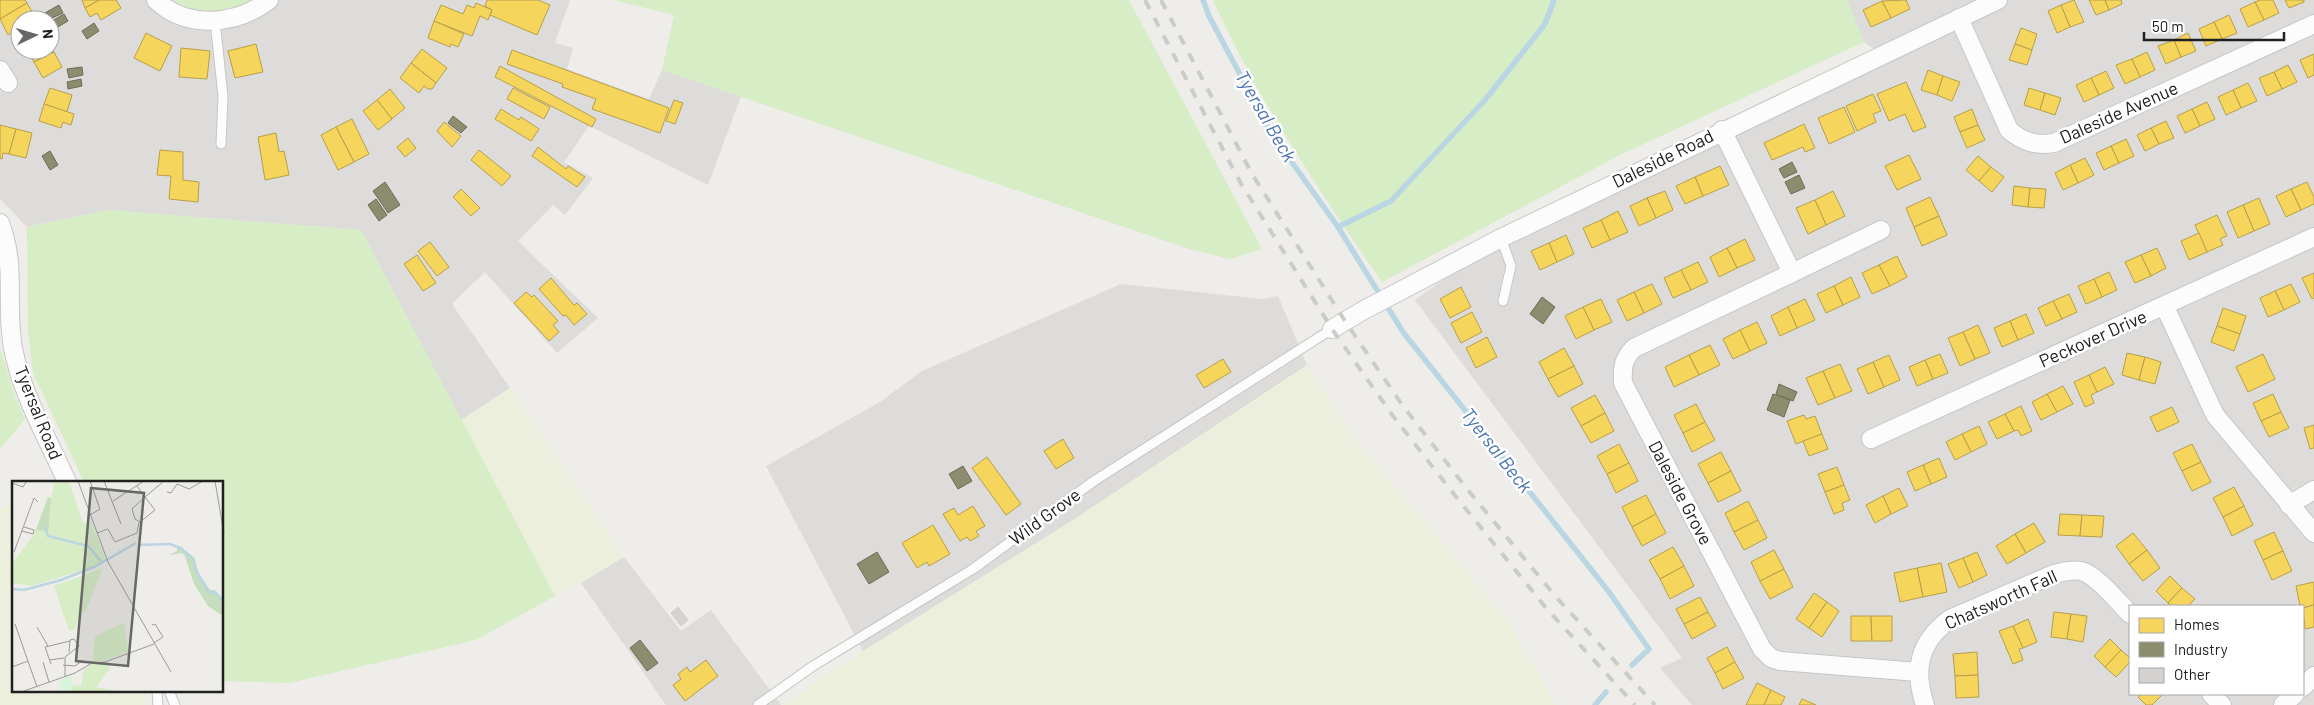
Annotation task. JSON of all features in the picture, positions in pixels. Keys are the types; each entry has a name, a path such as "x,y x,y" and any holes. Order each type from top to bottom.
{"street":[{"path":"156,0 172,11 186,17 215,21 241,16 269,0"},
{"name":"Daleside Road","path":"1332,329 1501,238 1722,130 1998,0"},
{"name":"Daleside Avenue","path":"1959,18 2009,130 2020,139 2044,144 2063,139 2314,24"},
{"path":"1722,130 1792,273"},
{"name":"Tyersal Road","path":"0,223 10,257 11,322 17,366 67,481"},
{"name":"Daleside Grove","path":"1882,230 1634,348 1626,357 1622,370 1623,383 1762,649 1771,658 1802,664 1918,672"},
{"name":"Peckover Drive","path":"1870,439 2165,307 2314,237"},
{"path":"2165,307 2215,415 2314,533"},
{"path":"2289,505 2314,490"},
{"name":"Chatsworth Fall","path":"1925,705 1918,672 1922,654 1938,627 1950,619 2054,574 2069,570 2082,571 2092,577 2129,613"},
{"path":"2304,686 2314,676"},
{"path":"2212,695 2222,705"},
{"path":"2283,705 2294,695"}],"lane":[{"path":"215,21 223,96 221,144"},
{"path":"1501,238 1511,266 1503,301"},
{"name":"Wild Grove","path":"758,705 813,666 974,569 1094,481 1332,329"},
{"path":"157,692 158,705"},
{"path":"169,692 175,705"}],"shaded area":[{"path":"0,0 570,0 555,43 573,48 567,69 649,99 662,70 741,96 708,185 589,126 564,162 593,178 565,215 553,205 518,241 598,318 557,353 485,272 452,304 510,388 461,420 361,230 108,210 27,227 0,199"},
{"path":"1847,0 2314,0 2314,705 1692,705 1660,668 1682,658 1415,300 1501,238 1883,55 1864,42"},
{"path":"1121,284 1263,299 1278,296 1307,365 1070,522 863,651 766,466 880,402 922,371"},
{"path":"624,557 681,631 711,610 781,705 666,705 581,583"}],"green space":[{"path":"170,0 257,0 224,11 202,12 180,6"},
{"path":"613,0 1129,0 1262,249 1230,259 1186,248 662,70 674,15"},
{"path":"1213,0 1847,0 1864,42 1622,154 1382,282 1291,145 1250,74"},
{"path":"108,210 361,230 555,596 476,640 289,683 224,681 224,481 84,481 33,373 28,331 27,227"},
{"path":"0,348 15,396 25,419 0,449"},
{"path":"1307,365 1356,441 1508,621 1556,705 784,705 846,662 1070,522"},
{"path":"510,388 624,557 555,596 461,420"},
{"path":"12,503 12,692 143,692 147,705 0,705 0,508"}],"building: Homes":[{"path":"0,0 25,0 27,3 15,10 10,10 10,13 0,19"},
{"path":"82,0 99,0 85,8"},
{"path":"99,0 116,0 121,8 101,20 97,13 90,17 85,8"},
{"path":"487,0 538,0 550,5 537,35 490,15 492,10 485,6"},
{"path":"1906,0 1910,9 1891,18 1882,1"},
{"path":"2074,0 2084,22 2070,27 2061,5"},
{"path":"2089,0 2105,0 2109,10 2096,15"},
{"path":"2105,0 2121,0 2122,4 2109,10"},
{"path":"2273,0 2279,13 2264,20 2255,2"},
{"path":"2285,0 2304,0 2304,2 2289,8"},
{"path":"1882,1 1891,18 1871,27 1863,10"},
{"path":"2255,2 2264,20 2248,27 2240,9"},
{"path":"27,3 31,10 15,10"},
{"path":"476,3 492,10 488,20 480,16 472,36 434,21 441,5 463,14 467,5 474,8"},
{"path":"2061,5 2070,27 2057,33 2048,11"},
{"path":"10,13 10,34 8,35 0,19"},
{"path":"2229,15 2237,33 2222,39 2214,22"},
{"path":"434,21 464,34 458,47 451,44 450,47 428,38"},
{"path":"2214,22 2222,39 2206,46 2199,29"},
{"path":"2021,28 2037,34 2032,50 2015,44"},
{"path":"146,33 172,46 160,71 134,58"},
{"path":"2188,33 2196,51 2181,57 2174,40"},
{"path":"2174,40 2181,57 2166,64 2158,46"},
{"path":"256,44 263,72 235,78 228,51"},
{"path":"2015,44 2032,50 2027,65 2009,60"},
{"path":"181,48 210,51 207,79 179,77"},
{"path":"422,49 447,68 436,83 411,63"},
{"path":"512,50 669,108 660,133 592,109 596,99 562,87 563,84 507,64"},
{"path":"2147,52 2155,70 2140,77 2132,59"},
{"path":"2314,54 2314,75 2308,78 2300,60"},
{"path":"2132,59 2140,77 2125,84 2116,65"},
{"path":"38,60 58,60 62,67 43,78 34,62"},
{"path":"411,63 436,83 432,89 424,86 419,93 400,78"},
{"path":"2288,65 2297,82 2282,89 2274,72"},
{"path":"500,66 596,119 592,127 495,77"},
{"path":"1928,70 1943,76 1937,95 1921,90"},
{"path":"2106,71 2114,88 2099,95 2091,78"},
{"path":"2274,72 2282,89 2267,96 2259,78"},
{"path":"1943,76 1960,82 1952,101 1937,95"},
{"path":"2091,78 2099,95 2084,102 2076,85"},
{"path":"1906,82 1926,127 1913,132 1905,114 1889,121 1877,94"},
{"path":"2248,83 2257,101 2241,108 2233,90"},
{"path":"50,88 72,95 67,112 44,104"},
{"path":"513,88 550,107 544,119 507,99"},
{"path":"2029,88 2045,93 2040,110 2024,105"},
{"path":"390,89 405,108 392,119 377,100"},
{"path":"2233,90 2241,108 2226,115 2218,97"},
{"path":"2045,93 2061,98 2055,115 2040,110"},
{"path":"1873,94 1881,111 1873,114 1876,122 1857,131 1846,106"},
{"path":"377,100 392,119 378,130 363,111"},
{"path":"674,100 683,103 675,124 666,121"},
{"path":"2207,102 2215,119 2200,126 2192,109"},
{"path":"44,104 74,114 71,125 63,122 61,128 39,121"},
{"path":"1844,107 1855,132 1829,144 1818,118"},
{"path":"501,109 519,120 521,117 539,129 531,141 495,119"},
{"path":"1972,109 1978,125 1960,132 1954,117"},
{"path":"2192,109 2200,126 2185,133 2177,116"},
{"path":"352,119 369,154 354,162 336,127"},
{"path":"2166,121 2174,138 2159,144 2151,128"},
{"path":"444,122 461,136 452,147 437,131"},
{"path":"1804,124 1815,148 1805,152 1803,147 1772,160 1764,143"},
{"path":"0,125 16,129 9,154 3,153 2,159 0,158"},
{"path":"1978,125 1985,140 1967,148 1960,132"},
{"path":"336,127 354,162 338,170 321,135"},
{"path":"2151,128 2159,144 2145,151 2137,135"},
{"path":"16,129 32,133 26,158 9,154"},
{"path":"276,133 279,152 284,151 289,175 265,180 258,137"},
{"path":"408,138 416,148 405,157 397,147"},
{"path":"2126,139 2134,156 2119,163 2111,146"},
{"path":"2111,146 2119,163 2104,170 2096,153"},
{"path":"538,147 566,169 568,166 585,177 577,187 532,156"},
{"path":"160,150 183,152 183,180 199,182 198,202 169,199 171,176 157,175"},
{"path":"479,150 511,176 502,186 471,160"},
{"path":"1909,155 1921,179 1897,190 1885,166"},
{"path":"1978,156 1991,167 1979,181 1966,170"},
{"path":"2085,158 2094,175 2078,183 2070,165"},
{"path":"2070,165 2078,183 2063,190 2055,173"},
{"path":"1720,166 1729,185 1703,196 1695,177"},
{"path":"1991,167 2004,177 1992,192 1979,181"},
{"path":"1695,177 1703,196 1685,204 1676,186"},
{"path":"2307,182 2314,197 2314,204 2301,210 2291,189"},
{"path":"2014,186 2030,188 2028,207 2012,205"},
{"path":"2030,188 2046,189 2044,208 2028,207"},
{"path":"461,189 480,208 471,216 453,197"},
{"path":"2291,189 2301,210 2286,217 2276,196"},
{"path":"1665,191 1673,210 1656,218 1647,198"},
{"path":"1833,191 1845,216 1826,225 1815,200"},
{"path":"1930,197 1939,216 1914,227 1906,208"},
{"path":"1647,198 1656,218 1639,226 1630,206"},
{"path":"2259,198 2270,224 2254,231 2243,205"},
{"path":"1815,200 1826,225 1808,234 1796,208"},
{"path":"2243,205 2254,231 2238,238 2227,212"},
{"path":"1618,211 1628,232 1610,240 1601,220"},
{"path":"2217,215 2227,236 2220,239 2223,245 2207,252 2195,225"},
{"path":"1939,216 1947,235 1922,246 1914,227"},
{"path":"1601,220 1610,240 1592,248 1583,228"},
{"path":"2199,233 2207,252 2189,260 2181,241"},
{"path":"1566,235 1574,254 1557,262 1549,243"},
{"path":"1745,239 1755,260 1737,268 1727,248"},
{"path":"430,242 449,267 437,276 418,251"},
{"path":"1549,243 1557,262 1540,270 1531,251"},
{"path":"1727,248 1737,268 1719,277 1710,257"},
{"path":"2157,248 2166,268 2151,276 2141,255"},
{"path":"417,255 436,283 423,291 404,264"},
{"path":"2141,255 2151,276 2135,283 2125,262"},
{"path":"1897,256 1907,277 1890,286 1879,265"},
{"path":"1698,262 1708,282 1691,290 1681,270"},
{"path":"1879,265 1890,286 1872,294 1862,273"},
{"path":"1681,270 1691,290 1673,298 1664,278"},
{"path":"2109,272 2117,290 2102,297 2094,279"},
{"path":"2314,273 2314,298 2312,299 2302,278"},
{"path":"1851,277 1860,297 1843,305 1834,286"},
{"path":"551,278 574,305 577,303 587,314 574,325 566,315 563,316 539,289"},
{"path":"2094,279 2102,297 2086,304 2078,286"},
{"path":"1652,284 1662,304 1644,313 1634,292"},
{"path":"2291,284 2300,302 2284,310 2275,291"},
{"path":"1834,286 1843,305 1826,313 1817,294"},
{"path":"1461,287 1471,307 1450,318 1440,299"},
{"path":"2275,291 2284,310 2268,317 2260,298"},
{"path":"526,292 532,297 534,295 558,321 553,325 559,332 549,341 514,303"},
{"path":"1634,292 1644,313 1627,321 1617,300"},
{"path":"2069,294 2077,312 2062,319 2053,301"},
{"path":"1601,299 1612,322 1594,330 1583,307"},
{"path":"1805,299 1815,320 1797,328 1788,307"},
{"path":"2053,301 2062,319 2046,326 2038,308"},
{"path":"1583,307 1594,330 1576,339 1565,316"},
{"path":"1788,307 1797,328 1780,336 1771,316"},
{"path":"2223,308 2246,316 2240,334 2217,326"},
{"path":"1472,312 1482,332 1461,343 1451,323"},
{"path":"2026,314 2034,333 2018,340 2010,321"},
{"path":"2010,321 2018,340 2002,347 1994,328"},
{"path":"1757,322 1767,343 1750,351 1740,330"},
{"path":"1978,325 1990,353 1975,359 1963,332"},
{"path":"2217,326 2240,334 2234,351 2211,342"},
{"path":"1740,330 1750,351 1733,359 1723,339"},
{"path":"1963,332 1975,359 1960,366 1948,338"},
{"path":"1487,337 1497,357 1476,368 1466,348"},
{"path":"1710,345 1720,365 1699,375 1689,355"},
{"path":"1564,348 1574,366 1548,379 1539,362"},
{"path":"2127,353 2145,357 2139,380 2122,375"},
{"path":"1940,354 1948,373 1933,379 1925,360"},
{"path":"2263,354 2275,379 2248,392 2236,367"},
{"path":"1689,355 1699,375 1674,387 1665,367"},
{"path":"1889,355 1900,380 1884,387 1873,362"},
{"path":"2145,357 2161,362 2155,384 2139,380"},
{"path":"1223,359 1231,372 1204,388 1196,375"},
{"path":"1925,360 1933,379 1917,386 1909,367"},
{"path":"1873,362 1884,387 1868,394 1857,369"},
{"path":"1840,364 1852,391 1835,398 1823,371"},
{"path":"1574,366 1583,384 1558,397 1548,379"},
{"path":"2105,367 2114,384 2097,392 2089,375"},
{"path":"1823,371 1835,398 1818,405 1806,378"},
{"path":"2089,375 2097,392 2091,395 2094,403 2085,407 2074,382"},
{"path":"2063,386 2073,404 2057,412 2047,394"},
{"path":"2047,394 2057,412 2041,420 2032,402"},
{"path":"2273,394 2281,412 2261,421 2253,403"},
{"path":"1595,395 1605,413 1581,426 1571,408"},
{"path":"1696,404 1705,422 1683,433 1674,415"},
{"path":"2021,406 2032,431 2021,436 2018,430 2014,431 2005,414"},
{"path":"2172,407 2179,422 2157,432 2150,417"},
{"path":"2281,412 2289,428 2269,437 2261,421"},
{"path":"1605,413 1614,431 1591,443 1581,426"},
{"path":"2005,414 2014,431 1997,439 1988,422"},
{"path":"1804,415 1806,419 1815,416 1822,434 1796,444 1787,421"},
{"path":"1705,422 1715,440 1692,452 1683,433"},
{"path":"2314,425 2314,448 2310,449 2304,428"},
{"path":"1979,426 1987,444 1971,452 1962,434"},
{"path":"1822,434 1828,449 1809,456 1803,441"},
{"path":"1962,434 1971,452 1955,460 1946,442"},
{"path":"1063,439 1074,458 1056,469 1044,451"},
{"path":"1619,444 1629,463 1607,474 1597,456"},
{"path":"2192,444 2201,462 2182,471 2173,453"},
{"path":"1721,452 1731,471 1708,483 1698,464"},
{"path":"987,457 1021,504 1006,515 972,468"},
{"path":"1939,458 1947,477 1931,484 1923,465"},
{"path":"2201,462 2211,482 2192,491 2182,471"},
{"path":"1629,463 1638,481 1616,493 1607,474"},
{"path":"1923,465 1931,484 1915,491 1907,472"},
{"path":"1837,467 1844,485 1825,492 1818,474"},
{"path":"1731,471 1741,491 1718,502 1708,483"},
{"path":"1844,485 1850,500 1842,503 1844,510 1834,514 1825,492"},
{"path":"2234,487 2244,506 2223,517 2213,498"},
{"path":"1899,488 1908,506 1891,514 1883,496"},
{"path":"1646,495 1656,514 1632,527 1622,507"},
{"path":"1883,496 1891,514 1875,523 1866,505"},
{"path":"1748,501 1758,520 1734,532 1725,513"},
{"path":"973,506 985,526 976,531 979,536 970,541 967,537 960,541 943,514 954,508 958,515"},
{"path":"2244,506 2253,525 2232,536 2223,517"},
{"path":"1656,514 1666,533 1642,546 1632,527"},
{"path":"2060,514 2082,515 2080,536 2058,535"},
{"path":"2082,515 2104,516 2102,537 2080,536"},
{"path":"1758,520 1767,538 1744,550 1734,532"},
{"path":"2034,523 2045,542 2026,553 2015,534"},
{"path":"933,525 950,554 929,566 927,562 917,568 902,543"},
{"path":"2274,532 2283,551 2263,560 2254,541"},
{"path":"2133,533 2147,550 2129,564 2116,546"},
{"path":"2015,534 2026,553 2007,564 1996,546"},
{"path":"1673,547 1684,566 1660,579 1649,560"},
{"path":"1774,550 1784,569 1760,581 1751,562"},
{"path":"2147,550 2160,568 2143,581 2129,564"},
{"path":"2283,551 2292,571 2272,580 2263,560"},
{"path":"1977,552 1987,575 1973,582 1963,558"},
{"path":"1963,558 1973,582 1959,588 1948,564"},
{"path":"1941,563 1947,592 1923,597 1917,568"},
{"path":"1684,566 1694,586 1670,599 1660,579"},
{"path":"1917,568 1923,597 1900,602 1894,573"},
{"path":"1784,569 1793,587 1770,599 1760,581"},
{"path":"2170,576 2182,588 2168,603 2156,591"},
{"path":"2314,582 2314,605 2304,608 2304,605 2300,605 2296,586"},
{"path":"2182,588 2195,599 2189,605 2170,605 2168,603"},
{"path":"1814,593 1827,602 1809,628 1796,619"},
{"path":"1700,597 1708,612 1684,624 1676,609"},
{"path":"1827,602 1839,611 1822,637 1809,628"},
{"path":"2314,605 2314,627 2305,629 2304,608"},
{"path":"1708,612 1716,626 1692,639 1684,624"},
{"path":"2054,612 2071,614 2067,639 2051,637"},
{"path":"2071,614 2087,616 2083,642 2067,639"},
{"path":"1851,616 1871,616 1872,641 1851,641"},
{"path":"1871,616 1892,616 1892,641 1872,641"},
{"path":"2028,619 2037,642 2023,648 2013,626"},
{"path":"2013,626 2023,648 2019,649 2023,660 2013,664 1999,631"},
{"path":"2110,639 2121,650 2105,667 2094,656"},
{"path":"1727,647 1735,662 1715,673 1707,658"},
{"path":"2121,650 2129,657 2129,663 2116,677 2105,667"},
{"path":"1977,652 1978,675 1955,676 1953,654"},
{"path":"706,660 718,676 685,701 673,685 681,679 678,674 687,667 690,672"},
{"path":"1735,662 1744,678 1723,689 1715,673"},
{"path":"1978,675 1979,697 1956,698 1955,676"},
{"path":"1757,683 1771,690 1764,705 1746,705"},
{"path":"1771,690 1785,697 1781,705 1764,705"},
{"path":"2140,695 2162,695 2152,705 2146,705 2138,697"},
{"path":"1802,699 1816,705 1799,705"}],"building: Industry":[{"path":"59,5 63,13 60,14 60,10 50,10"},
{"path":"64,14 68,21 60,26 60,16"},
{"path":"94,23 99,31 87,39 82,31"},
{"path":"82,67 83,75 69,78 67,69"},
{"path":"81,79 82,86 68,89 67,82"},
{"path":"453,116 467,127 461,133 448,123"},
{"path":"50,151 58,165 50,170 42,156"},
{"path":"1792,162 1797,172 1784,178 1779,169"},
{"path":"1799,175 1805,188 1791,194 1785,182"},
{"path":"385,182 400,205 388,213 373,191"},
{"path":"376,199 387,215 379,221 368,205"},
{"path":"1542,297 1555,307 1543,324 1530,314"},
{"path":"1779,384 1797,392 1793,401 1776,394"},
{"path":"1773,394 1790,400 1784,417 1767,410"},
{"path":"963,466 972,481 958,489 949,474"},
{"path":"877,552 889,572 869,584 857,564"},
{"path":"640,640 658,663 647,671 630,648"}],"building: Other":[{"path":"678,607 688,620 681,626 671,613"}],"waterway":[{"name":"Tyersal Beck","path":"1203,0 1209,16 1271,133 1338,227 1403,332 1609,592 1649,649 1632,665"},
{"name":"Tyersal Beck","path":"1338,227 1391,201 1485,100 1545,24 1554,0"},
{"name":"Tyersal Beck","path":"1595,705 1606,692"}],"railway":[{"path":"1145,0 1240,182 1332,329 1393,416 1457,498 1546,608 1635,705"},
{"path":"1161,0 1252,174 1345,321 1403,406 1467,489 1556,597 1655,705"}]}
